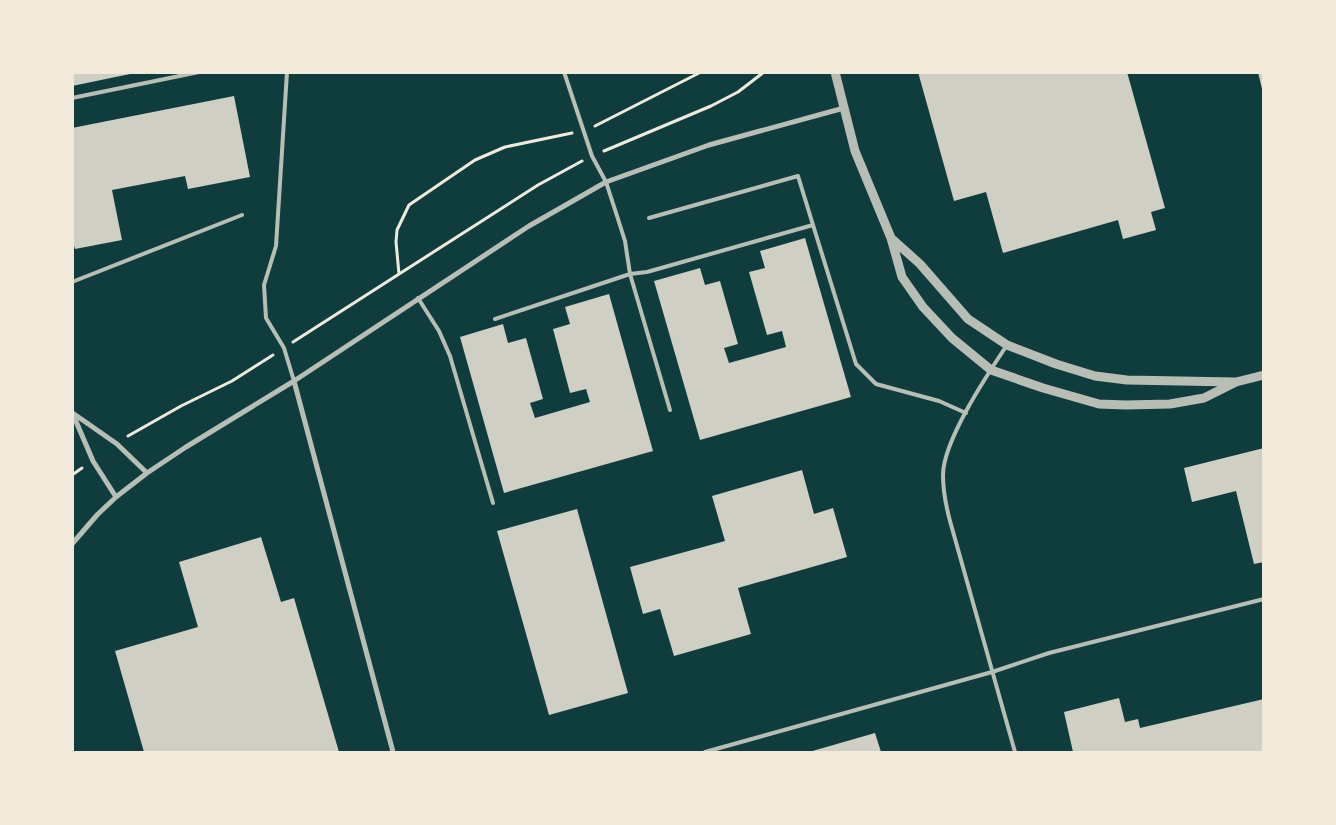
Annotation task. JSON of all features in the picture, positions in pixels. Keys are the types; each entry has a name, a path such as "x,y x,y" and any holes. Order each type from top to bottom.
{"street":[{"path":"835,72 855,151 891,238 902,277 924,307 952,338 991,370 1043,388 1099,404 1170,404 1196,400 1236,382 1264,375"},
{"path":"72,544 97,514 147,473 294,381 530,226 606,182 709,145 844,108"},
{"path":"891,238 920,264 968,319 1007,345 1056,364 1095,376 1135,380 1236,382"},
{"path":"294,381 393,752"},
{"path":"73,413 117,444 147,473"},
{"path":"73,413 93,461 116,497"}],"lane":[{"path":"72,98 199,72"},
{"path":"287,72 276,246 264,285 266,318 284,348 294,381"},
{"path":"564,72 582,131 592,156 606,182 624,241 630,274 670,410"},
{"path":"649,218 798,176 856,364 876,384 939,400 966,413"},
{"path":"72,282 242,215"},
{"path":"495,319 630,274 647,272 814,225"},
{"path":"418,298 439,331 450,356 493,503"},
{"path":"1007,345 966,413 946,452 943,474 944,496 1015,752"},
{"path":"705,752 992,672 1049,653 1264,599"}],"path":[{"path":"399,274 396,242 397,230 409,205 475,160 505,147 582,131 702,72"},
{"path":"117,444 154,421 232,381 538,185 592,156 711,106 738,92 764,72"},
{"path":"73,474 93,461"}],"building":[{"path":"72,72 135,72 135,73 72,86"},
{"path":"918,72 1127,72 1165,208 1151,212 1156,230 1123,239 1118,220 1003,253 986,192 954,201"},
{"path":"1258,72 1264,72 1264,93 1263,93"},
{"path":"234,96 250,177 188,189 185,176 112,190 122,240 75,249 72,238 72,128"},
{"path":"805,238 851,397 700,440 654,281 700,268 705,285 720,281 738,344 724,348 729,363 786,347 782,331 767,335 749,272 765,268 760,251"},
{"path":"609,294 653,451 504,493 460,337 503,324 508,343 526,338 543,399 530,403 535,418 590,402 586,389 570,393 553,329 570,324 565,307"},
{"path":"1264,448 1264,562 1254,564 1236,491 1192,502 1184,468"},
{"path":"802,470 814,514 833,508 847,557 738,588 751,634 674,656 660,609 643,614 630,567 725,541 712,496"},
{"path":"577,509 628,693 549,715 497,531"},
{"path":"261,537 281,602 294,598 339,752 144,752 115,651 198,627 179,562"},
{"path":"1119,698 1125,722 1138,719 1140,728 1264,699 1264,752 1073,752 1064,712"},
{"path":"875,733 881,752 809,752"}]}
